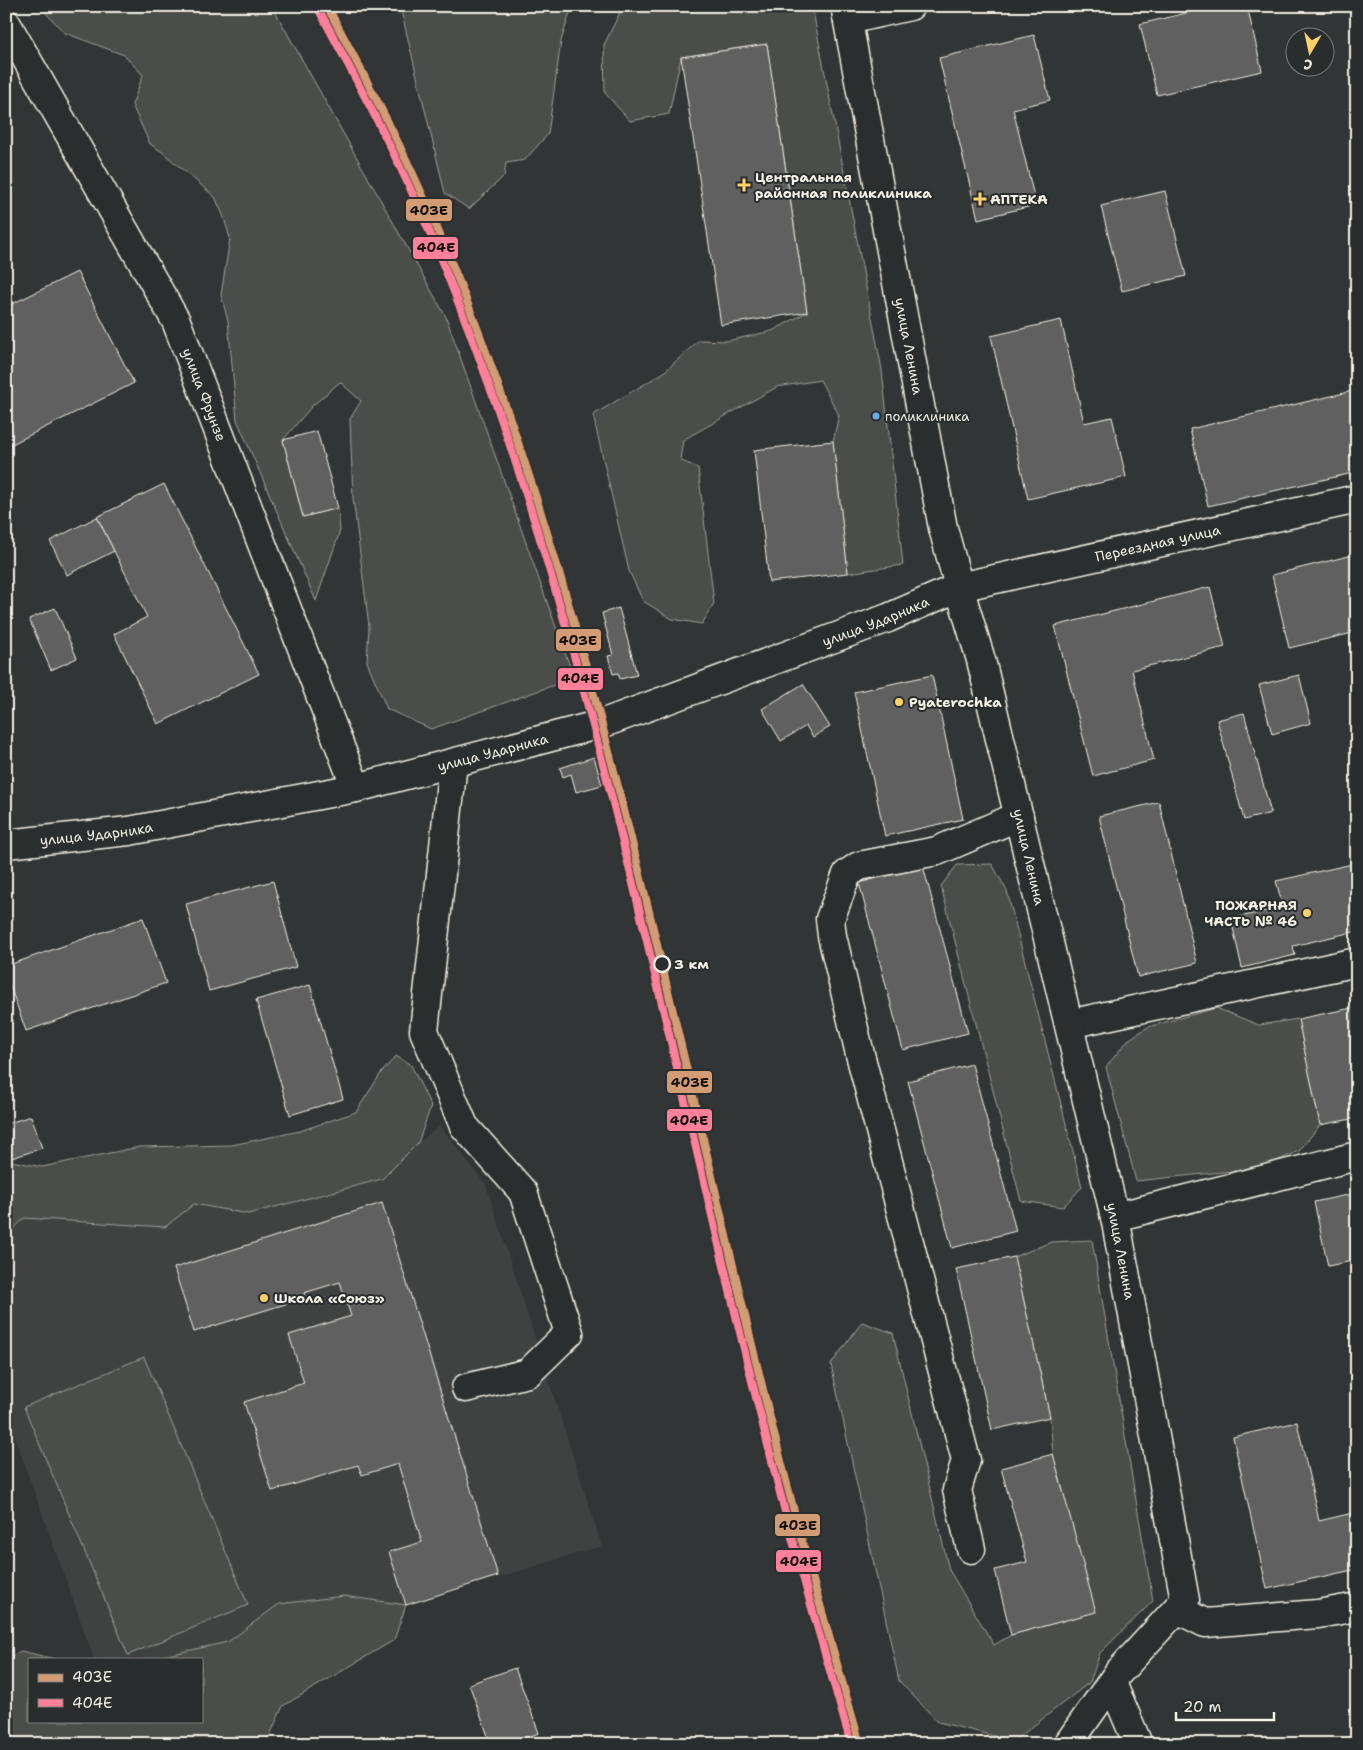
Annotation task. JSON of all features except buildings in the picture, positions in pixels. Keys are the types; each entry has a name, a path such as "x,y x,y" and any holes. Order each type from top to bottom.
{"street":[{"path":"846,13 910,6"},
{"name":"улица Ленина","path":"846,13 943,528 982,660 1115,1216 1185,1600 1118,1673 1068,1744"},
{"name":"улица Фрунзе","path":"6,23 176,321 356,788"},
{"name":"Переездная улица","path":"959,587 1357,499"},
{"name":"улица Ударника","path":"6,844 129,832 356,788 453,764 601,724 888,618 959,587"},
{"path":"453,764 424,1031 464,1126 524,1192 569,1332 528,1373 466,1388"},
{"path":"971,1549 957,1490 966,1460 860,1054 832,936 830,919 848,874 859,866 937,851 1019,816"},
{"path":"1069,1024 1357,962"},
{"path":"1115,1216 1357,1156"},
{"path":"1177,1609 1205,1623 1318,1614 1357,1607"},
{"path":"1112,1683 1138,1744"}],"shaded area":[{"path":"39,6 272,6 446,317 574,678 431,729 387,709 367,662 369,626 353,498 350,419 361,401 340,382 312,406 283,440 303,517 338,508 340,531 316,601 237,420 228,321 221,295 230,238 215,197 161,151 150,144 132,105 143,75 124,55 65,33"},
{"path":"400,6 572,6 561,41 548,134 525,160 506,163 504,176 469,209 445,193"},
{"path":"628,6 812,6 882,370 903,565 848,573 833,441 839,415 820,380 777,387 683,440 680,460 698,468 714,603 702,624 672,619 643,601 629,571 593,415 663,373 699,340 727,341 772,331 807,312 767,44 681,57 669,114 630,121 605,93 604,45 622,8"},
{"path":"992,864 1007,891 1082,1187 1063,1207 1021,1201 941,886 957,865"},
{"path":"1216,1008 1259,1025 1298,1019 1320,1125 1299,1151 1261,1168 1136,1181 1106,1067 1128,1040 1148,1027"},
{"name":"Школа «Союз»","path":"396,1056 411,1065 431,1106 419,1142 440,1126 486,1185 602,1546 406,1605 344,1596 279,1604 228,1642 155,1658 94,1658 6,1412 6,1160 42,1167 139,1147 232,1145 300,1131 356,1112 381,1073"},
{"path":"396,1056 411,1065 431,1106 418,1143 382,1179 248,1214 194,1204 165,1227 24,1218 6,1237 6,1160 42,1167 139,1147 232,1145 300,1131 356,1112 381,1073"},
{"path":"1092,1240 1153,1601 1100,1653 1090,1682 1014,1741 938,1722 899,1681 831,1364 862,1322 893,1333 949,1570 994,1645 1011,1635 1095,1612 1053,1454 1050,1417 1014,1257 1051,1242"},
{"path":"144,1357 248,1605 128,1655 24,1407"},
{"path":"344,1596 406,1605 394,1640 283,1706 266,1744 6,1744 6,1659 21,1651 51,1658 28,1658 28,1722 202,1722 202,1658 155,1658 228,1642 279,1604"}],"transit line":[{"name":"403Е","path":"327,6 371,88 437,228 482,341 523,456 559,573 593,692 654,930 778,1448 805,1552 860,1744"},
{"name":"404Е","path":"319,10 363,92 429,231 474,344 515,459 551,576 584,694 645,932 779,1489 851,1744"}],"place":[{"name":"Центральная районная поликлиника","path":"744,185"},
{"name":"АПТЕКА","path":"980,199"},
{"name":"поликлиника","path":"876,416"},
{"name":"Pyaterochka","path":"899,702"},
{"name":"ПОЖАРНАЯ ЧАСТЬ № 46","path":"1307,913"},
{"name":"3 км","path":"662,964"},
{"name":"Школа «Союз»","path":"264,1298"}]}
